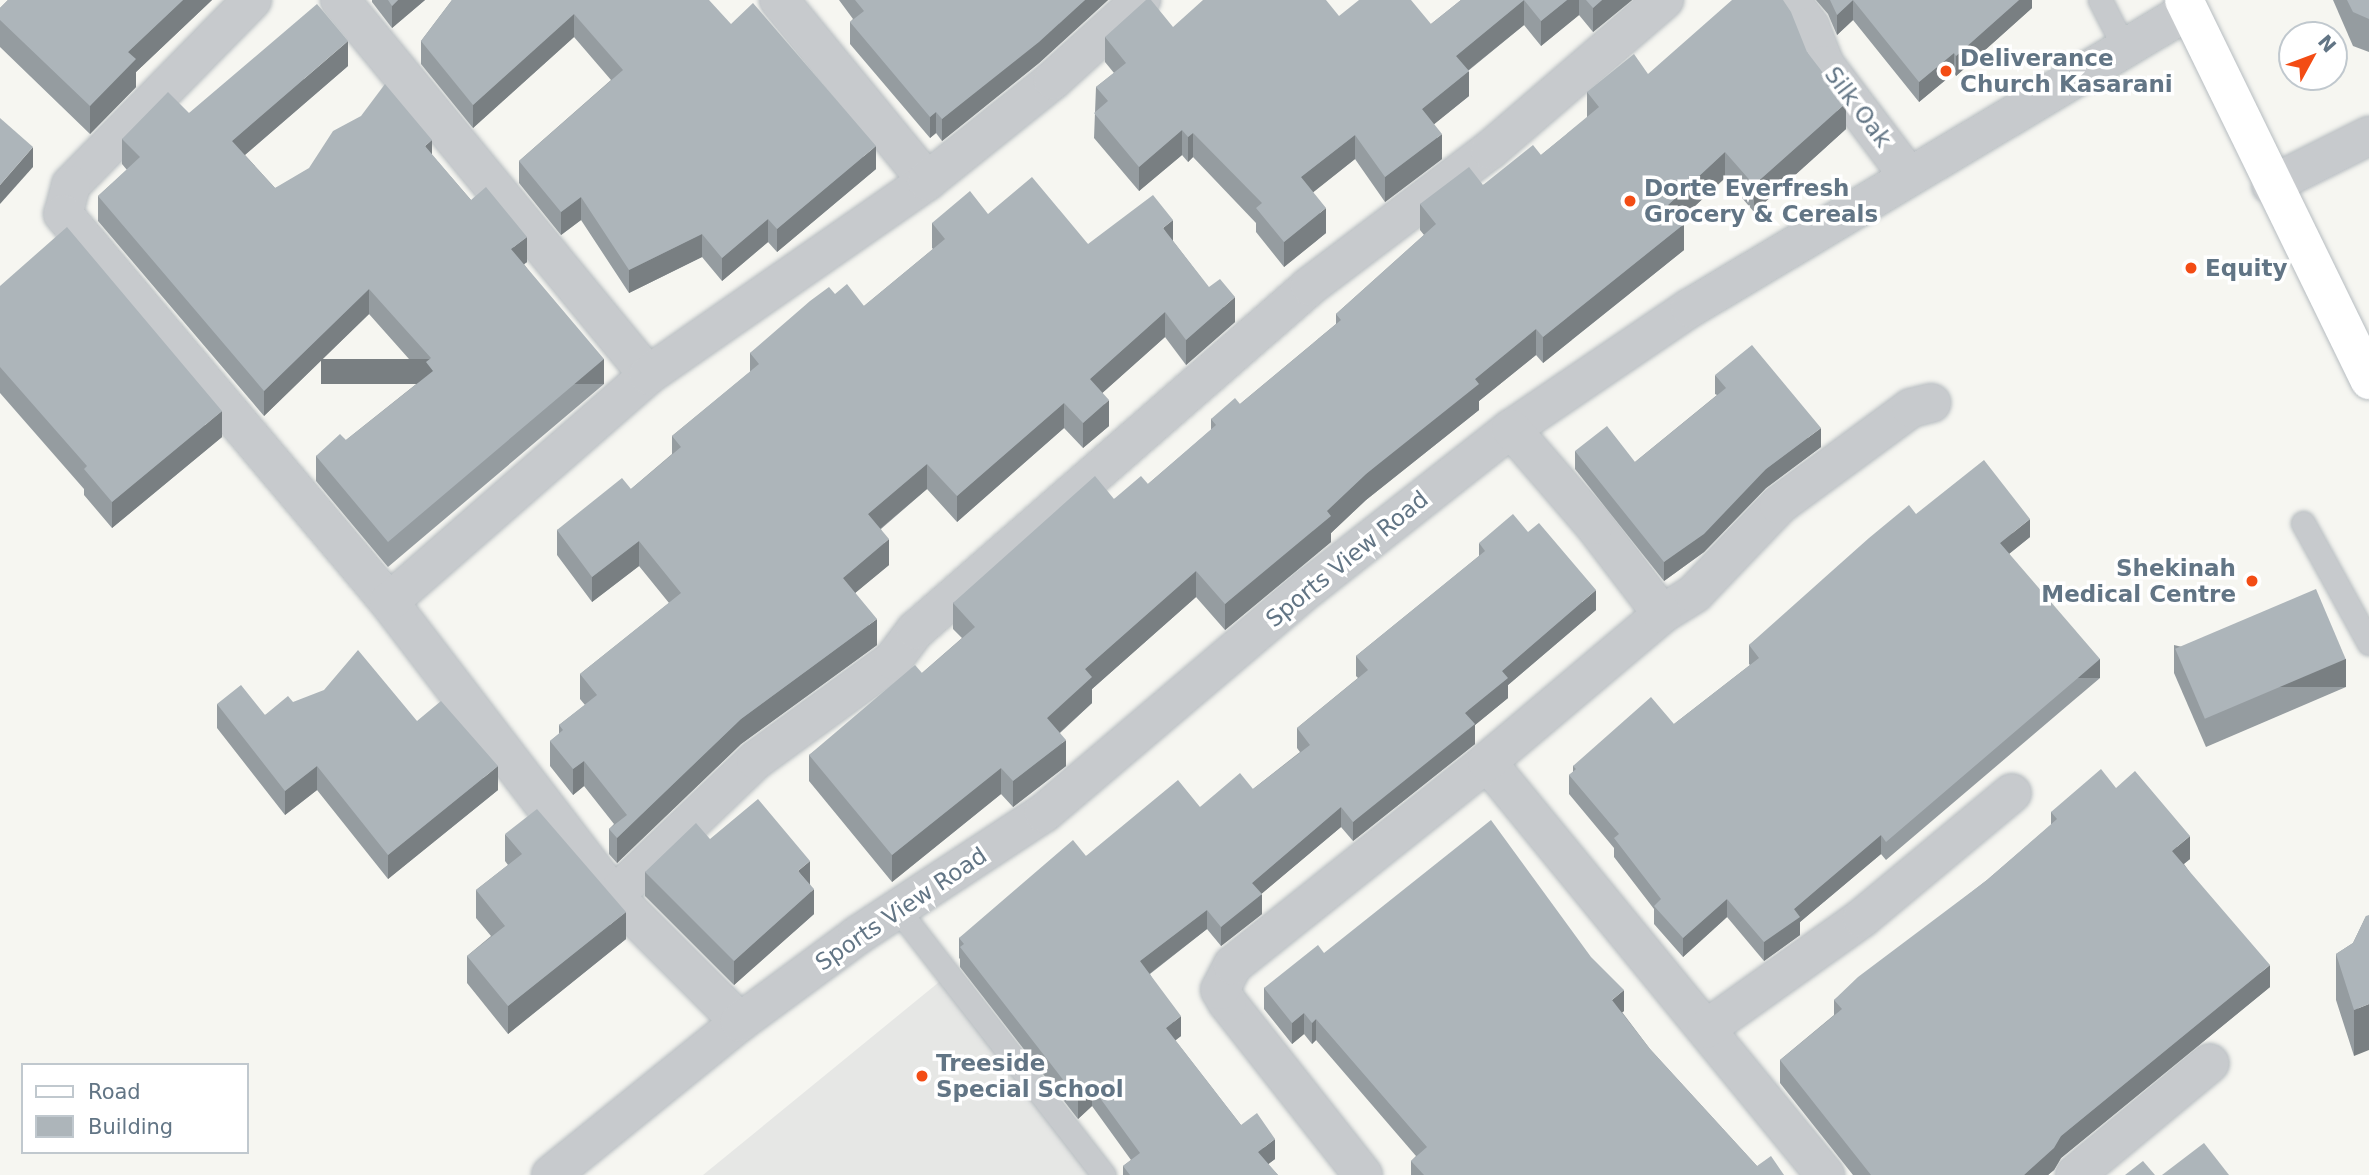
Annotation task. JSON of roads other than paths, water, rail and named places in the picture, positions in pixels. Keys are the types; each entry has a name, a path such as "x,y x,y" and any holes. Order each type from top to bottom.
{"main road":[{"path":"2187,5 2271,185 2369,380"}],"street":[{"path":"252,0 71,185 63,214 389,603 614,896 740,1022"},
{"path":"341,0 648,375"},
{"path":"779,0 927,181"},
{"path":"389,603 648,375 927,181 1053,80 1141,0"},
{"path":"614,896 757,760 892,660 916,630 1310,286 1490,149 1664,0"},
{"name":"Silk Oak","path":"1790,0 1810,27 1825,65 1909,175"},
{"name":"Sports View Road","path":"551,1175 740,1022 858,935 899,911 1044,813 1310,587 1511,429 1690,308 2124,47 2187,5"},
{"path":"2271,185 2369,135"},
{"path":"1363,1175 1220,990 1233,965 1487,762 1662,614 1703,585 1779,505 1911,408 1931,403"},
{"path":"1511,429 1594,525 1662,614"},
{"path":"1487,762 1825,1175"},
{"path":"1706,1029 1862,918 2012,793"},
{"path":"2075,1175 2210,1063"}],"lane":[{"path":"2100,0 2124,47"},
{"path":"2303,523 2369,643"},
{"path":"899,911 1104,1175"}],"place":[{"name":"Deliverance Church Kasarani","path":"1946,71"},
{"name":"Dorte Everfresh Grocery & Cereals","path":"1630,201"},
{"name":"Equity","path":"2191,268"},
{"name":"Shekinah Medical Centre","path":"2252,581"},
{"name":"Treeside Special School","path":"922,1076"}]}
